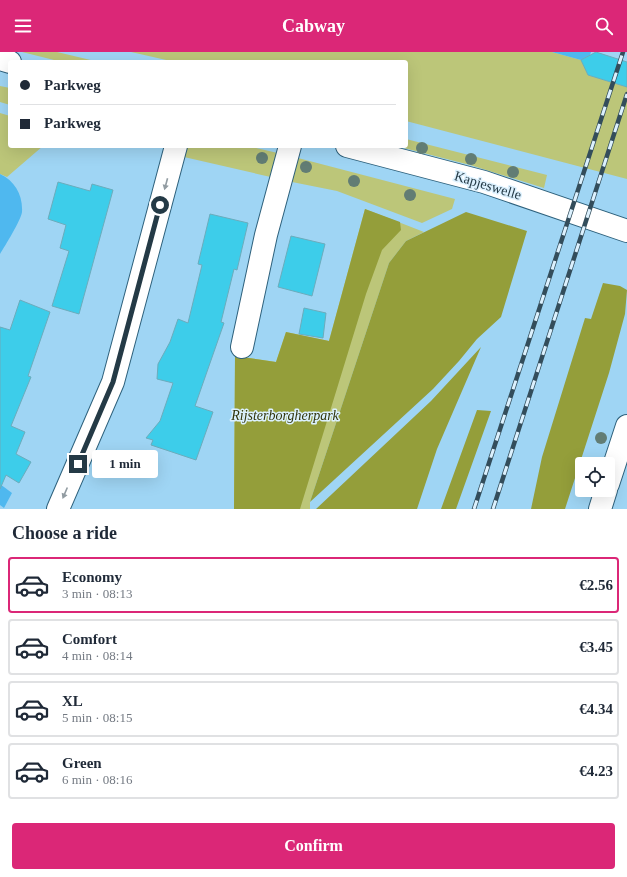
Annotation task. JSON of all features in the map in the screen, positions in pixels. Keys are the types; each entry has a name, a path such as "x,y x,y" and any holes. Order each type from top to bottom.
{"street":[{"path":"58,509 113,382 175,148"},
{"path":"242,347 266,235 289,148"},
{"name":"Kapjeswelle","path":"355,148 484,182 627,231"},
{"path":"615,464 626,432"},
{"path":"600,509 604,497"}],"green space":[{"path":"22,52 57,52 91,60 54,60"},
{"path":"131,52 552,52 581,60 588,75 627,87 627,179 408,122 408,60 166,60"},
{"path":"0,86 8,88 8,104 0,102"},
{"path":"0,113 8,115 8,148 41,148 7,177 0,174"},
{"path":"408,140 547,175 544,188 470,165 404,148 408,148"},
{"path":"186,148 256,148 282,154 275,178 184,157"},
{"path":"298,158 455,199 452,209 422,223 337,191 292,182"},
{"name":"Rijsterborgherpark","path":"365,209 424,232 406,241 389,263 310,502 310,509 234,509 235,356 276,362 286,332 329,341"},
{"name":"Rijsterborgherpark","path":"365,209 400,222 401,230 382,250 366,294 300,509 234,509 235,356 276,362 286,332 329,341"},
{"path":"466,212 527,231 501,317 477,339 433,389 310,502 389,263 406,241"},
{"path":"603,283 620,286 627,290 625,314 609,373 582,457 575,457 575,478 565,509 531,509 542,457 585,318 591,319"},
{"path":"481,347 437,449 417,509 316,509 431,401"},
{"path":"477,410 491,411 456,509 441,509"}],"water":[{"path":"552,52 596,52 581,60"},
{"path":"0,174 10,180 17,189 21,200 22,212 16,227 0,254"},
{"path":"0,484 12,493 4,508 0,505"}],"pier":[{"path":"591,52 627,52 627,64 589,58"}],"building":[{"path":"596,52 627,62 627,87 588,75 581,60"},
{"path":"58,182 90,191 92,184 113,190 79,314 52,306 69,251 60,248 66,225 48,219"},
{"path":"210,214 248,223 237,270 234,269 221,322 224,323 195,406 213,412 196,460 151,445 153,440 146,438 160,421 173,383 157,379 158,364 170,342 178,319 188,323 202,265 198,264"},
{"path":"291,236 325,244 312,296 278,287"},
{"path":"20,300 50,312 28,376 31,377 11,426 25,432 16,454 31,462 19,483 6,475 0,489 0,327 10,330"},
{"path":"304,308 326,313 323,338 299,334"}],"railway":[{"path":"474,509 623,52"},
{"path":"493,509 627,94"}],"route":[{"path":"78,464 113,382 160,205"}]}
